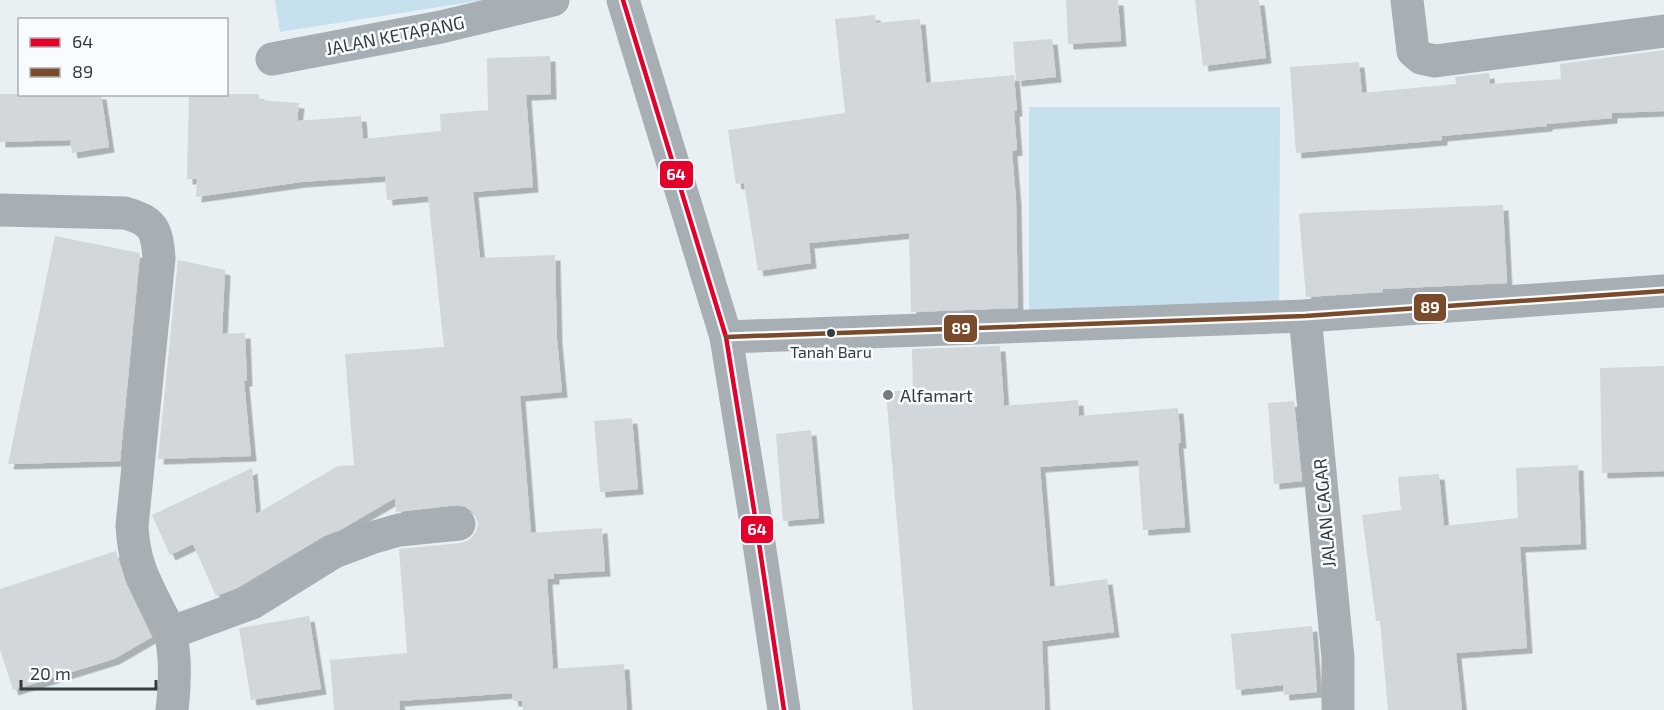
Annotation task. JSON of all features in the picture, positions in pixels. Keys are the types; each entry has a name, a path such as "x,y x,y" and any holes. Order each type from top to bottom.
{"street":[{"name":"JALAN KETAPANG","path":"272,59 441,27 553,0"},
{"path":"622,0 726,336 784,710"},
{"path":"1407,0 1413,51 1421,58 1435,61 1664,31"},
{"path":"0,210 125,213 141,218 152,228 158,242 159,258 132,526 133,548 139,570 170,633 175,663 172,710"},
{"path":"726,336 1305,316 1664,291"},
{"name":"JALAN CAGAR","path":"1305,316 1338,658 1338,710"},
{"path":"170,633 252,603 334,552 371,538 399,530 459,524"}],"shaded area":[{"path":"275,0 483,0 280,32"},
{"path":"1029,107 1280,107 1279,325 1029,325"}],"building":[{"path":"1066,0 1118,0 1121,41 1068,44"},
{"path":"1195,0 1259,0 1266,58 1203,66"},
{"path":"875,15 876,23 920,19 926,83 1014,75 1017,150 1012,151 1016,200 1018,308 911,312 909,233 809,243 811,263 758,271 744,183 736,184 728,130 845,113 835,19"},
{"path":"1052,39 1056,77 1016,81 1013,42"},
{"path":"1664,50 1664,111 1612,113 1612,118 1442,136 1442,140 1296,153 1290,67 1359,62 1362,93 1456,84 1455,77 1489,73 1490,84 1561,79 1560,64"},
{"path":"550,56 551,94 526,95 533,187 473,192 480,258 555,255 557,339 562,392 520,396 531,533 602,528 605,571 554,574 554,579 547,579 553,669 624,664 627,710 523,710 522,701 513,701 512,693 399,701 400,710 334,710 330,660 407,653 399,549 461,543 469,540 476,532 478,523 474,513 466,507 457,505 396,512 395,498 340,530 324,536 237,588 216,596 193,544 170,555 152,515 252,468 256,514 338,466 354,465 345,354 444,347 428,196 387,200 385,176 301,182 196,197 197,179 187,179 189,96 259,94 259,100 299,103 297,121 361,116 363,139 441,131 440,114 488,110 487,58"},
{"path":"0,94 101,96 109,147 72,153 70,140 0,142"},
{"path":"1503,205 1507,283 1383,289 1383,292 1306,297 1299,214 1301,213"},
{"path":"55,236 140,253 120,461 8,464"},
{"path":"178,260 225,270 222,334 245,333 247,381 244,381 251,456 158,459"},
{"path":"1000,346 1004,406 1078,400 1079,416 1178,408 1181,443 1178,443 1185,527 1143,530 1138,460 1040,467 1050,587 1107,579 1114,632 1042,641 1045,710 913,710 886,392 913,390 912,349"},
{"path":"1664,366 1664,471 1602,473 1600,368"},
{"path":"1294,401 1302,481 1274,484 1268,403"},
{"path":"632,418 638,489 600,492 594,421"},
{"path":"811,430 819,518 783,521 776,434"},
{"path":"1578,465 1581,544 1520,547 1527,648 1456,653 1462,710 1388,710 1380,621 1376,621 1362,515 1401,510 1398,477 1439,474 1444,526 1518,518 1516,468"},
{"path":"116,551 126,583 152,637 114,659 13,690 0,649 0,589"},
{"path":"309,616 321,689 251,700 239,628"},
{"path":"1312,626 1317,692 1284,695 1283,685 1236,690 1231,634"}],"transit line":[{"name":"64","path":"623,0 726,337 784,710"},
{"name":"89","path":"726,337 1305,316 1664,291"}],"place":[{"name":"Tanah Baru","path":"831,333"},
{"name":"Alfamart","path":"888,395"}]}
